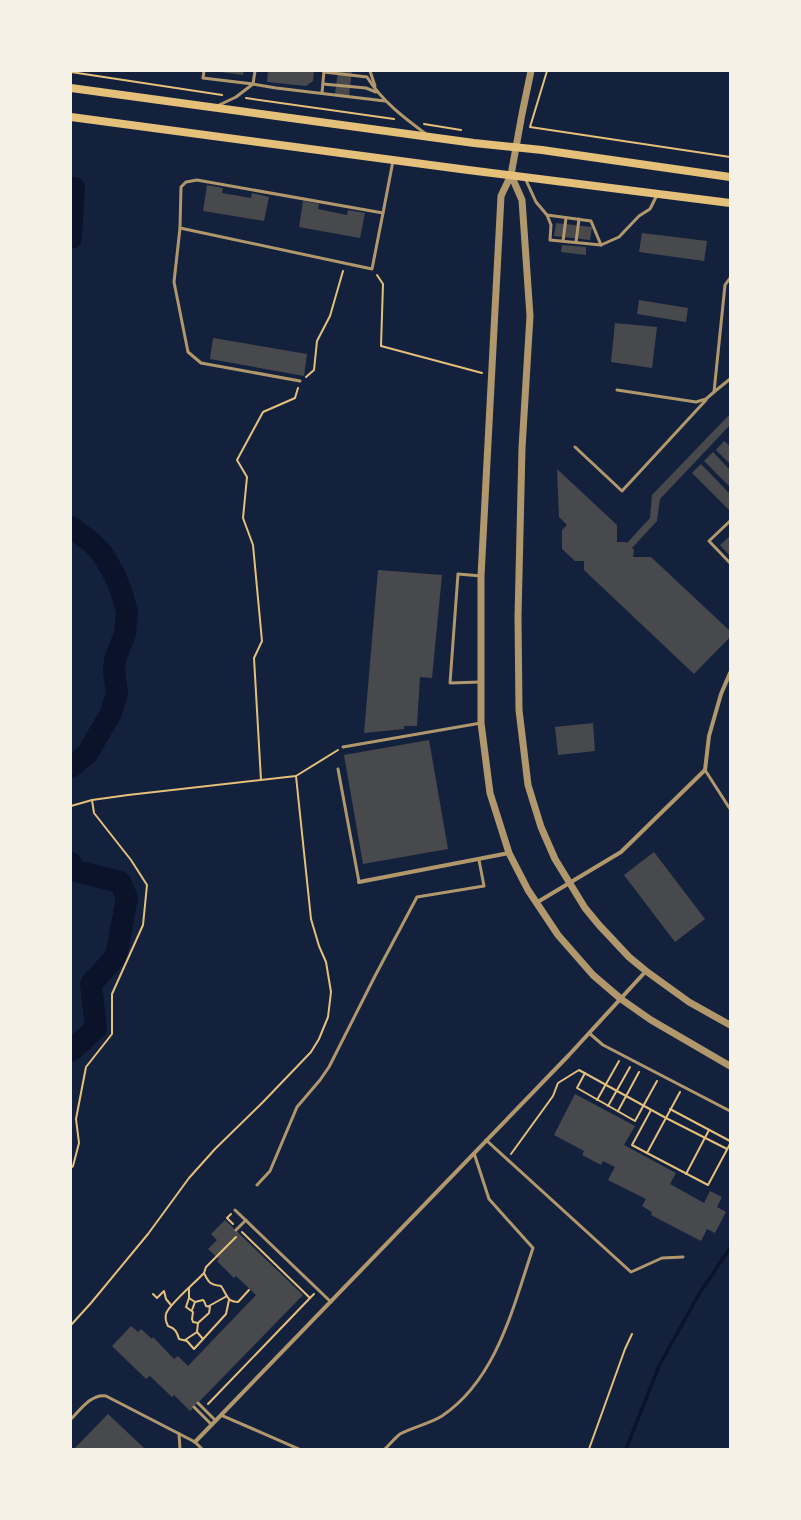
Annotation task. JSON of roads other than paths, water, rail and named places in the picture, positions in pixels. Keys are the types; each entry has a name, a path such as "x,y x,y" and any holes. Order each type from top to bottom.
{"main road":[{"path":"71,88 430,138 515,147 730,177"},
{"path":"71,117 730,203"}],"street":[{"path":"531,71 515,147 511,174 501,196 480,576 481,723 490,793 509,853 535,903 558,934 593,975 620,999 651,1020 730,1066"},
{"path":"511,174 522,200 530,316 522,448 518,617 519,710 528,785 541,828 555,859 568,883 599,925 629,957 646,971 689,1002 730,1025"},
{"path":"535,903 621,852 705,770 709,736 721,694 730,673"},
{"path":"359,882 509,853"},
{"path":"195,1442 589,1033 646,971"}],"lane":[{"path":"204,71 203,78 385,101"},
{"path":"213,108 236,97 253,84 255,71"},
{"path":"322,93 324,71 367,77 376,92 385,101 430,138"},
{"path":"371,71 376,92"},
{"path":"276,88 277,83"},
{"path":"322,84 366,88 376,92"},
{"path":"180,228 372,269 393,160"},
{"path":"525,177 536,202 547,215 551,225 550,240 563,240 601,245 619,237 639,216 650,208 658,193"},
{"path":"300,381 201,363 188,352 174,282 180,228 181,187 186,182 197,180 382,213"},
{"path":"547,215 591,221 601,245"},
{"path":"563,240 566,218"},
{"path":"576,242 579,219"},
{"path":"714,392 725,285 730,278"},
{"path":"575,447 622,491 706,399 730,379"},
{"path":"617,390 696,402 706,399"},
{"path":"730,521 709,541 730,563"},
{"path":"480,576 458,574 450,683 480,682"},
{"path":"343,747 481,723"},
{"path":"338,769 359,882"},
{"path":"705,770 730,809"},
{"path":"257,1185 270,1171 297,1107 329,1067 417,897 484,886 479,860"},
{"path":"589,1033 602,1045 730,1111"},
{"path":"486,1140 631,1272 662,1258 682,1257"},
{"path":"385,1449 399,1435 442,1416 467,1394 485,1370 497,1348 533,1248 489,1199 474,1153"},
{"path":"235,1210 330,1302"},
{"path":"237,1229 246,1220"},
{"path":"71,1419 94,1397 101,1395 106,1396 195,1442 202,1449"},
{"path":"198,1403 216,1421"},
{"path":"194,1408 212,1425"},
{"path":"221,1415 299,1449"},
{"path":"179,1434 180,1449"}],"waterway":[{"path":"71,238 74,188"},
{"path":"71,527 91,542 102,553 115,576 127,612 125,634 115,659 114,672 117,693 111,713 87,754 71,767"},
{"path":"71,863 76,871 120,882 127,898 116,956 91,984 96,1028 71,1051"},
{"path":"626,1449 659,1366 699,1294 730,1248"}]}
